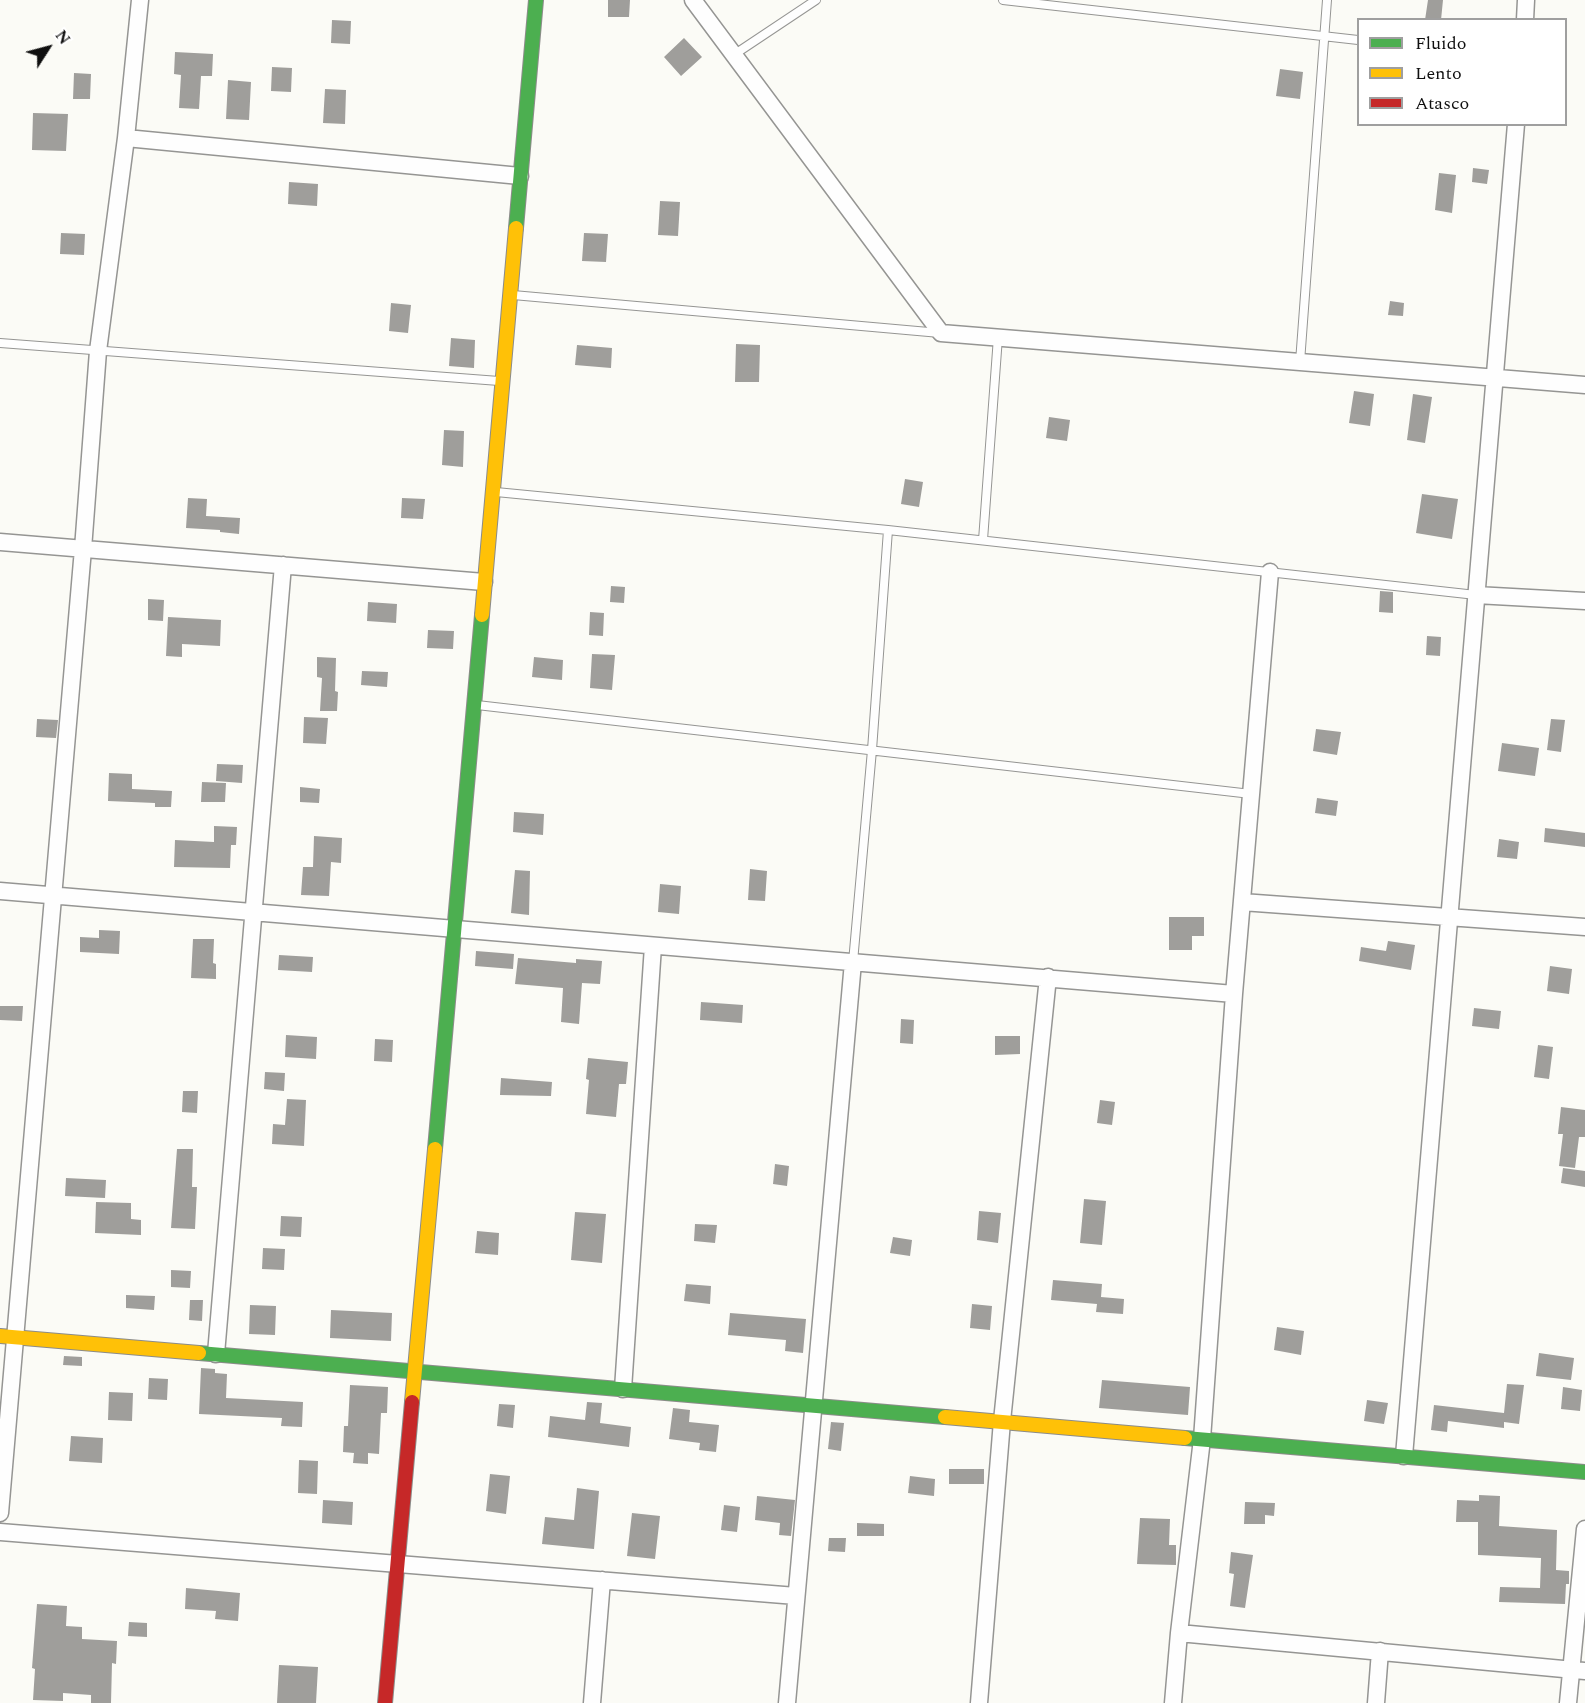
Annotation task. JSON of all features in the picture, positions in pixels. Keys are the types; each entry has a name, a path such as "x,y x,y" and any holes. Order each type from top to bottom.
{"street":[{"path":"0,1513 8,1337 53,896 98,351 126,138 140,0"},
{"path":"385,1703 536,0"},
{"path":"693,0 941,333 1585,385"},
{"path":"1525,18 1526,0"},
{"path":"1404,1456 1516,126"},
{"path":"126,138 520,176"},
{"path":"0,542 484,582"},
{"path":"216,1354 283,566"},
{"path":"1173,1703 1202,1439 1234,994 1270,572"},
{"path":"1476,595 1585,601"},
{"path":"0,891 1234,994"},
{"path":"1242,902 1585,927"},
{"path":"623,1389 653,946"},
{"path":"786,1703 853,962"},
{"path":"979,1703 1002,1421 1048,977"},
{"path":"8,1337 1585,1472"},
{"path":"1568,1703 1578,1670 1585,1529"},
{"path":"0,1532 796,1596"},
{"path":"592,1703 602,1580"},
{"path":"1179,1633 1578,1670"},
{"path":"1376,1703 1380,1652"}],"lane":[{"path":"735,54 816,0"},
{"path":"1003,0 1357,40"},
{"path":"1300,362 1327,0"},
{"path":"510,295 941,333"},
{"path":"983,540 998,338"},
{"path":"0,343 502,381"},
{"path":"492,491 983,540 1476,595"},
{"path":"853,962 872,750 888,530"},
{"path":"473,705 1251,794"}],"building":[{"path":"608,0 630,0 629,17 608,17"},
{"path":"1428,0 1443,0 1441,18 1425,18"},
{"path":"332,20 351,21 350,44 331,43"},
{"path":"684,38 702,57 681,76 664,57"},
{"path":"175,52 213,54 212,76 201,76 199,109 179,108 181,75 174,74"},
{"path":"272,67 292,68 291,92 271,91"},
{"path":"1280,69 1303,72 1300,99 1276,96"},
{"path":"74,73 91,74 90,99 73,99"},
{"path":"228,80 251,82 249,120 226,119"},
{"path":"325,89 346,90 345,124 323,123"},
{"path":"33,113 68,114 66,151 32,150"},
{"path":"1473,168 1489,170 1487,184 1472,182"},
{"path":"1439,173 1456,175 1452,213 1435,210"},
{"path":"289,182 318,184 317,206 288,204"},
{"path":"660,201 680,202 678,236 658,235"},
{"path":"61,233 85,234 84,255 60,254"},
{"path":"584,233 608,234 606,262 582,261"},
{"path":"1390,301 1404,303 1403,316 1388,315"},
{"path":"391,303 411,305 408,333 389,331"},
{"path":"451,338 475,340 474,368 449,366"},
{"path":"736,344 760,345 759,382 735,382"},
{"path":"577,345 612,348 611,368 575,365"},
{"path":"1354,391 1374,394 1370,426 1349,423"},
{"path":"1413,394 1432,397 1425,443 1407,440"},
{"path":"1049,417 1070,420 1067,441 1046,438"},
{"path":"444,430 464,431 463,467 442,465"},
{"path":"905,479 923,482 919,507 901,504"},
{"path":"1422,494 1458,499 1452,539 1416,533"},
{"path":"188,498 207,499 206,516 240,518 239,534 220,532 220,530 186,528"},
{"path":"402,498 425,499 423,519 401,518"},
{"path":"611,586 625,587 624,603 610,602"},
{"path":"1380,591 1393,592 1393,613 1379,612"},
{"path":"148,599 164,600 163,621 148,620"},
{"path":"368,602 397,604 396,623 367,621"},
{"path":"590,612 604,613 603,636 589,635"},
{"path":"168,617 221,620 220,646 182,644 182,657 166,656"},
{"path":"428,630 454,631 453,649 427,648"},
{"path":"1427,636 1441,637 1440,656 1426,655"},
{"path":"592,654 615,655 612,690 590,688"},
{"path":"317,657 336,658 337,711 320,711 322,678 317,677"},
{"path":"534,657 563,660 562,680 532,677"},
{"path":"362,671 388,672 387,687 361,685"},
{"path":"304,717 328,718 326,744 303,743"},
{"path":"37,719 58,720 56,738 36,737"},
{"path":"1551,719 1565,720 1561,752 1547,750"},
{"path":"1316,729 1341,732 1337,755 1313,751"},
{"path":"1502,743 1539,748 1535,776 1498,771"},
{"path":"217,764 243,765 242,783 216,781"},
{"path":"109,773 132,774 132,789 172,791 171,807 155,807 155,803 108,801"},
{"path":"202,782 226,783 225,802 201,802"},
{"path":"300,787 320,789 319,803 300,802"},
{"path":"1317,798 1338,801 1336,816 1315,813"},
{"path":"514,812 544,814 543,835 513,832"},
{"path":"214,826 237,827 236,845 231,845 230,868 174,867 175,840 214,842"},
{"path":"1545,828 1585,833 1585,847 1544,842"},
{"path":"314,836 342,838 341,863 331,862 329,896 301,895 303,867 313,867"},
{"path":"1499,839 1519,842 1517,859 1497,857"},
{"path":"750,869 767,871 765,901 748,900"},
{"path":"515,870 530,871 529,915 511,913"},
{"path":"660,884 681,886 679,914 658,912"},
{"path":"1169,917 1204,917 1204,936 1192,936 1192,950 1169,950"},
{"path":"99,930 120,931 119,954 80,952 80,937 99,938"},
{"path":"193,939 214,939 213,963 216,964 216,979 191,978"},
{"path":"1388,941 1415,945 1411,970 1359,961 1361,947 1386,951"},
{"path":"476,951 514,954 513,969 475,966"},
{"path":"279,955 313,957 312,972 278,970"},
{"path":"518,958 576,963 576,959 602,961 600,984 582,983 579,1024 561,1022 563,988 515,984"},
{"path":"1550,966 1572,969 1569,994 1547,991"},
{"path":"701,1002 743,1005 742,1023 700,1020"},
{"path":"0,1006 23,1006 22,1021 0,1020"},
{"path":"1474,1008 1501,1011 1499,1029 1472,1026"},
{"path":"901,1019 914,1020 913,1044 900,1043"},
{"path":"286,1035 317,1037 316,1059 285,1057"},
{"path":"995,1036 1020,1036 1020,1054 995,1055"},
{"path":"375,1039 393,1040 392,1062 374,1061"},
{"path":"1538,1045 1553,1047 1549,1079 1534,1077"},
{"path":"588,1058 628,1062 626,1084 619,1084 616,1117 586,1114"},
{"path":"265,1072 285,1073 284,1091 264,1089"},
{"path":"501,1078 552,1082 551,1096 500,1095"},
{"path":"183,1091 198,1091 197,1113 182,1112"},
{"path":"287,1099 306,1100 304,1146 272,1144 273,1124 285,1125"},
{"path":"1100,1100 1115,1102 1112,1125 1097,1123"},
{"path":"1561,1107 1585,1110 1585,1137 1579,1137 1575,1168 1559,1166 1563,1134 1558,1134"},
{"path":"177,1149 193,1149 192,1187 197,1187 195,1229 171,1228"},
{"path":"775,1164 789,1166 787,1186 773,1184"},
{"path":"1563,1168 1585,1171 1585,1187 1561,1183"},
{"path":"66,1178 106,1180 105,1198 65,1196"},
{"path":"1084,1199 1106,1201 1102,1245 1080,1243"},
{"path":"96,1202 131,1203 131,1219 141,1220 141,1235 95,1233"},
{"path":"979,1211 1001,1213 998,1243 977,1240"},
{"path":"575,1212 606,1214 602,1263 571,1260"},
{"path":"281,1216 302,1217 301,1237 280,1236"},
{"path":"695,1224 717,1225 715,1243 694,1241"},
{"path":"477,1231 499,1233 498,1255 475,1253"},
{"path":"893,1237 912,1240 910,1256 890,1253"},
{"path":"263,1248 285,1249 284,1270 262,1269"},
{"path":"171,1270 191,1271 190,1288 171,1287"},
{"path":"1053,1280 1102,1284 1101,1297 1124,1299 1123,1314 1096,1312 1097,1304 1051,1300"},
{"path":"686,1284 711,1286 710,1304 684,1301"},
{"path":"126,1295 155,1296 154,1310 126,1308"},
{"path":"190,1300 203,1300 202,1321 189,1320"},
{"path":"972,1304 992,1306 990,1330 970,1328"},
{"path":"250,1305 276,1306 275,1335 249,1334"},
{"path":"331,1310 392,1313 391,1341 330,1338"},
{"path":"730,1313 806,1319 803,1353 785,1351 786,1340 728,1335"},
{"path":"1277,1327 1304,1331 1301,1355 1274,1350"},
{"path":"1539,1353 1574,1358 1571,1380 1536,1376"},
{"path":"64,1356 82,1357 82,1366 63,1365"},
{"path":"201,1368 215,1369 215,1373 227,1374 226,1398 303,1402 302,1427 281,1426 282,1418 199,1414"},
{"path":"149,1378 168,1379 167,1400 148,1399"},
{"path":"1102,1380 1190,1387 1188,1415 1099,1408"},
{"path":"1507,1384 1524,1385 1519,1424 1504,1422 1504,1428 1448,1421 1447,1432 1431,1430 1434,1405 1504,1413"},
{"path":"350,1385 388,1387 387,1413 381,1413 379,1454 368,1453 368,1464 353,1463 354,1453 343,1452 344,1426 348,1426"},
{"path":"1563,1387 1582,1390 1580,1411 1561,1409"},
{"path":"109,1392 133,1393 132,1421 108,1420"},
{"path":"1367,1400 1388,1403 1384,1424 1364,1421"},
{"path":"587,1402 602,1403 600,1423 631,1427 629,1447 548,1437 550,1416 585,1420"},
{"path":"499,1404 515,1405 513,1428 497,1426"},
{"path":"673,1408 690,1410 689,1422 719,1425 716,1452 699,1450 700,1443 669,1439"},
{"path":"831,1422 844,1423 841,1451 828,1449"},
{"path":"71,1436 103,1438 102,1463 69,1461"},
{"path":"299,1460 318,1461 317,1494 298,1493"},
{"path":"949,1469 984,1469 984,1484 949,1484"},
{"path":"490,1474 510,1476 506,1514 486,1511"},
{"path":"910,1476 935,1479 934,1496 908,1493"},
{"path":"577,1488 599,1491 594,1549 542,1544 545,1517 574,1520"},
{"path":"1479,1495 1500,1496 1499,1526 1557,1530 1556,1570 1569,1571 1565,1604 1499,1602 1500,1587 1540,1588 1541,1558 1478,1555 1478,1522 1456,1522 1457,1500 1479,1501"},
{"path":"757,1496 795,1500 791,1536 779,1535 780,1523 755,1520"},
{"path":"323,1500 353,1502 352,1525 322,1523"},
{"path":"1245,1502 1275,1503 1274,1516 1265,1515 1265,1524 1244,1524"},
{"path":"724,1505 740,1507 737,1532 721,1530"},
{"path":"632,1513 660,1516 655,1559 627,1556"},
{"path":"1140,1518 1170,1519 1169,1545 1176,1545 1176,1565 1137,1564"},
{"path":"857,1523 884,1524 884,1536 857,1536"},
{"path":"829,1538 846,1538 845,1552 828,1551"},
{"path":"1231,1552 1253,1555 1245,1608 1230,1606 1234,1574 1229,1573"},
{"path":"186,1588 240,1593 238,1621 215,1619 216,1611 185,1609"},
{"path":"37,1604 67,1606 66,1626 82,1627 82,1639 117,1641 116,1664 112,1663 111,1703 91,1703 91,1695 63,1693 63,1701 33,1700 35,1669 32,1668"},
{"path":"129,1622 147,1623 147,1637 128,1636"},
{"path":"279,1665 318,1667 316,1703 277,1703"}],"traffic: fast":[{"path":"516,228 536,0"},
{"path":"435,1149 482,615"},
{"path":"199,1353 945,1417"},
{"path":"1185,1438 1585,1472"}],"traffic: slow":[{"path":"482,615 516,228"},
{"path":"412,1402 435,1149"},
{"path":"0,1336 199,1353"},
{"path":"945,1417 1185,1438"}],"traffic: jam":[{"path":"385,1703 412,1402"}]}
